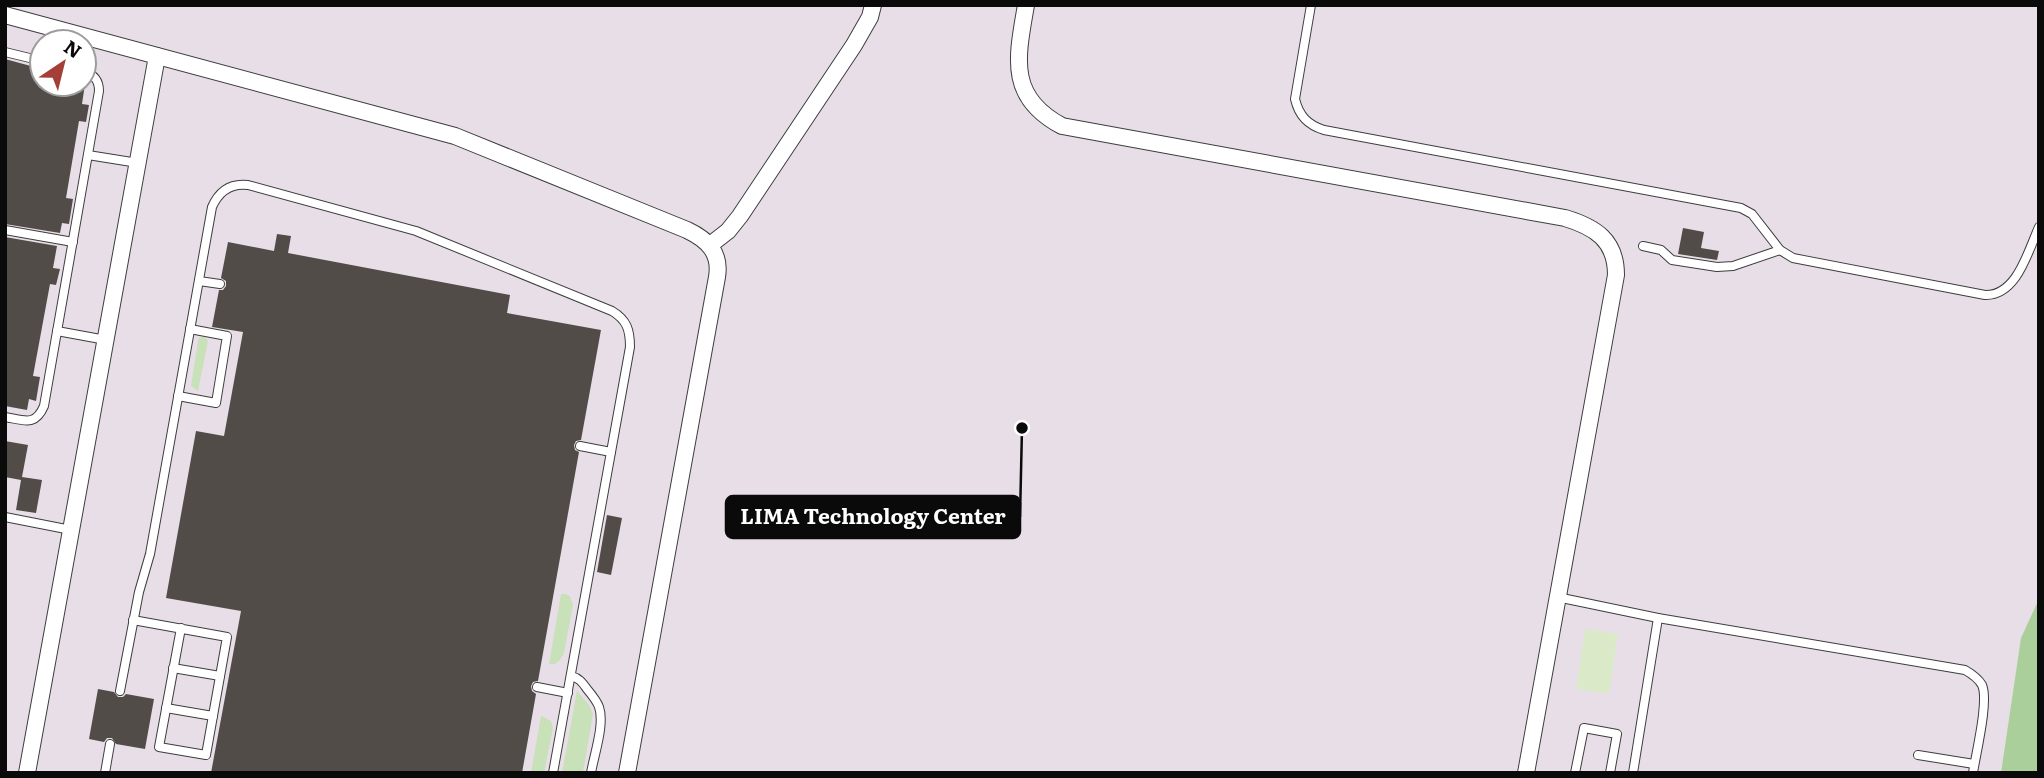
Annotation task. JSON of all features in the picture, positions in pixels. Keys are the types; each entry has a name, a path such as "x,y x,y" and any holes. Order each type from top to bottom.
{"street":[{"path":"710,245 728,231 740,216 855,45 870,17 873,5"},
{"path":"1026,5 1018,56 1019,78 1028,98 1036,107 1062,126 1565,218 1594,230 1612,250 1616,275 1526,773"},
{"path":"5,15 455,136 687,230 710,245 718,259 717,277 627,773"},
{"path":"27,773 157,56"}],"lane":[{"path":"1311,5 1295,99 1298,112 1317,128 1741,208 1752,214 1780,250 1800,261 1992,295 2002,291 2018,274 2039,227"},
{"path":"5,52 28,58"},
{"path":"5,417 28,421 42,412 97,98"},
{"path":"88,155 138,163"},
{"path":"120,691 139,592 150,554 215,201 226,189 243,185 416,231 612,311 626,324 630,347 553,773"},
{"path":"5,230 73,242"},
{"path":"1643,246 1661,250 1672,260 1717,267 1733,266 1780,250"},
{"path":"199,281 220,284"},
{"path":"178,396 216,403 227,336 190,330"},
{"path":"57,331 106,340"},
{"path":"580,446 611,452"},
{"path":"5,517 71,530"},
{"path":"1557,597 1658,618 1965,670 1979,680 1983,688 1984,701 1973,768 1918,755"},
{"path":"1633,773 1658,618"},
{"path":"134,620 181,628 227,637 206,755 159,747 181,628"},
{"path":"173,668 220,676"},
{"path":"571,676 582,682 600,711 601,721 591,773"},
{"path":"537,687 568,693"},
{"path":"166,708 213,716"},
{"path":"1576,773 1584,728 1617,734 1610,773"},
{"path":"105,773 110,744"}],"shaded area":[{"path":"5,5 2039,5 2039,773 5,773"}],"green space":[{"path":"204,336 208,341 198,391 191,386 198,341"},
{"path":"561,594 570,596 573,605 564,653 555,664 549,664"},
{"path":"2039,599 2039,773 2001,773 2021,638"},
{"path":"1585,629 1618,634 1609,694 1576,689"},
{"path":"577,691 593,714 583,773 562,773"},
{"path":"541,716 551,721 553,728 544,773 531,773"}],"building":[{"path":"5,59 28,65 28,98 83,98 82,104 89,105 86,122 79,121 66,198 73,199 69,224 62,223 60,233 5,224"},
{"path":"1683,228 1704,232 1701,248 1719,251 1717,260 1678,254"},
{"path":"277,234 291,236 288,253 510,295 507,313 601,330 581,440 574,445 579,452 538,681 531,686 536,694 522,773 211,773 241,611 166,598 196,431 224,436 243,332 212,327 219,290 226,286 226,281 221,278 228,242 274,251"},
{"path":"5,237 57,246 53,268 60,269 56,285 50,284 33,376 40,377 36,401 29,399 27,410 5,406"},
{"path":"5,441 28,445 22,477 42,480 36,513 16,510 21,480 5,477"},
{"path":"607,515 622,518 611,575 597,572"},
{"path":"98,689 114,692 118,697 126,694 154,699 145,749 116,744 112,738 107,738 104,742 89,739"}],"place":[{"name":"LIMA Technology Center","path":"1022,428"}]}
